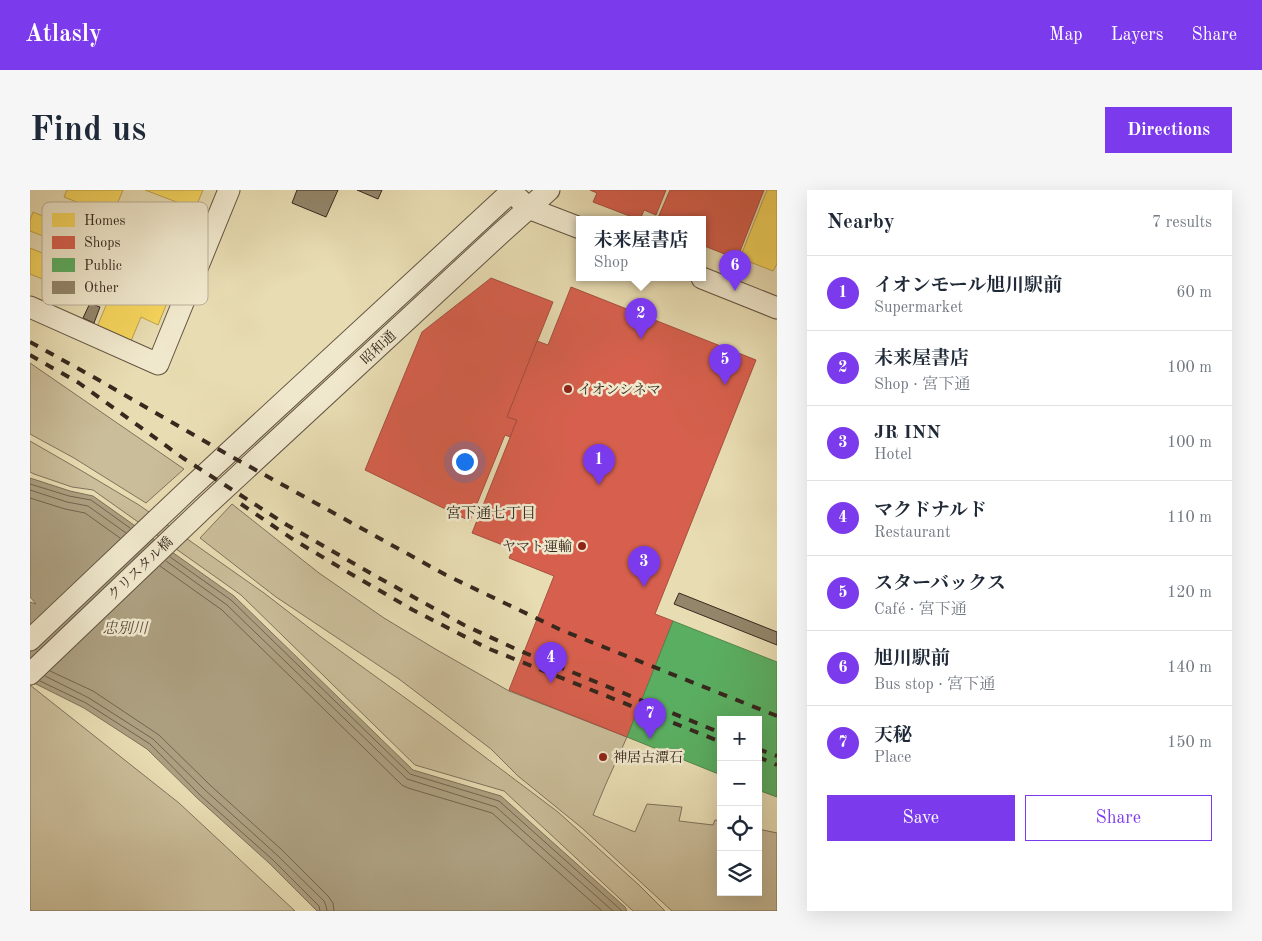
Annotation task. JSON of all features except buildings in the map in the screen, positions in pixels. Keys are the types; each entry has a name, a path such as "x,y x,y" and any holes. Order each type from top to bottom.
{"street":[{"path":"208,241 229,190"},
{"name":"昭和通","path":"207,505 549,190"},
{"path":"511,191 528,208 576,226"},
{"name":"昭和通","path":"188,490 511,191"},
{"path":"706,280 777,308"},
{"path":"30,307 158,364 182,305"},
{"name":"クリスタル橋","path":"30,640 188,490"},
{"name":"クリスタル橋","path":"30,674 207,505"}],"shaded area":[{"path":"30,363 184,469 146,503 74,458 30,434"},
{"path":"30,441 139,505 264,593 433,718 558,812 665,911 633,911 504,791 415,765 241,595 93,490 72,487 30,472"},
{"path":"232,504 319,573 384,618 437,650 509,691 627,737 593,815 635,832 647,804 682,807 679,821 713,825 715,820 717,820 717,896 762,896 762,830 777,833 777,911 672,911 582,828 518,776 491,749 399,679 276,597 200,538"},
{"path":"30,685 179,803 295,911 30,911"}],"water":[{"name":"忠別川","path":"30,478 70,491 93,496 234,596 413,770 501,796 625,907 627,911 317,911 269,863 197,798 147,749 84,708 30,681 30,602 36,604 30,597"}],"railway":[{"path":"30,342 225,453 446,575 561,630 777,716"},
{"path":"30,355 79,383 183,458 287,525 464,625 518,650 717,731"},
{"path":"241,504 294,540 346,571 413,610 487,648 717,740"},
{"path":"762,750 777,756"},
{"path":"762,759 777,765"}],"place":[{"name":"旭川駅前","path":"735,291"},
{"name":"未来屋書店","path":"641,339"},
{"name":"スターバックス","path":"725,385"},
{"name":"イオンシネマ","path":"568,389"},
{"name":"イオンモール旭川駅前","path":"599,485"},
{"name":"ヤマト運輸","path":"582,546"},
{"name":"JR INN","path":"644,587"},
{"name":"マクドナルド","path":"551,683"},
{"name":"天秘","path":"650,739"},
{"name":"神居古潭石","path":"603,757"}],"district":[{"name":"宮下通七丁目","path":"491,513"}]}
